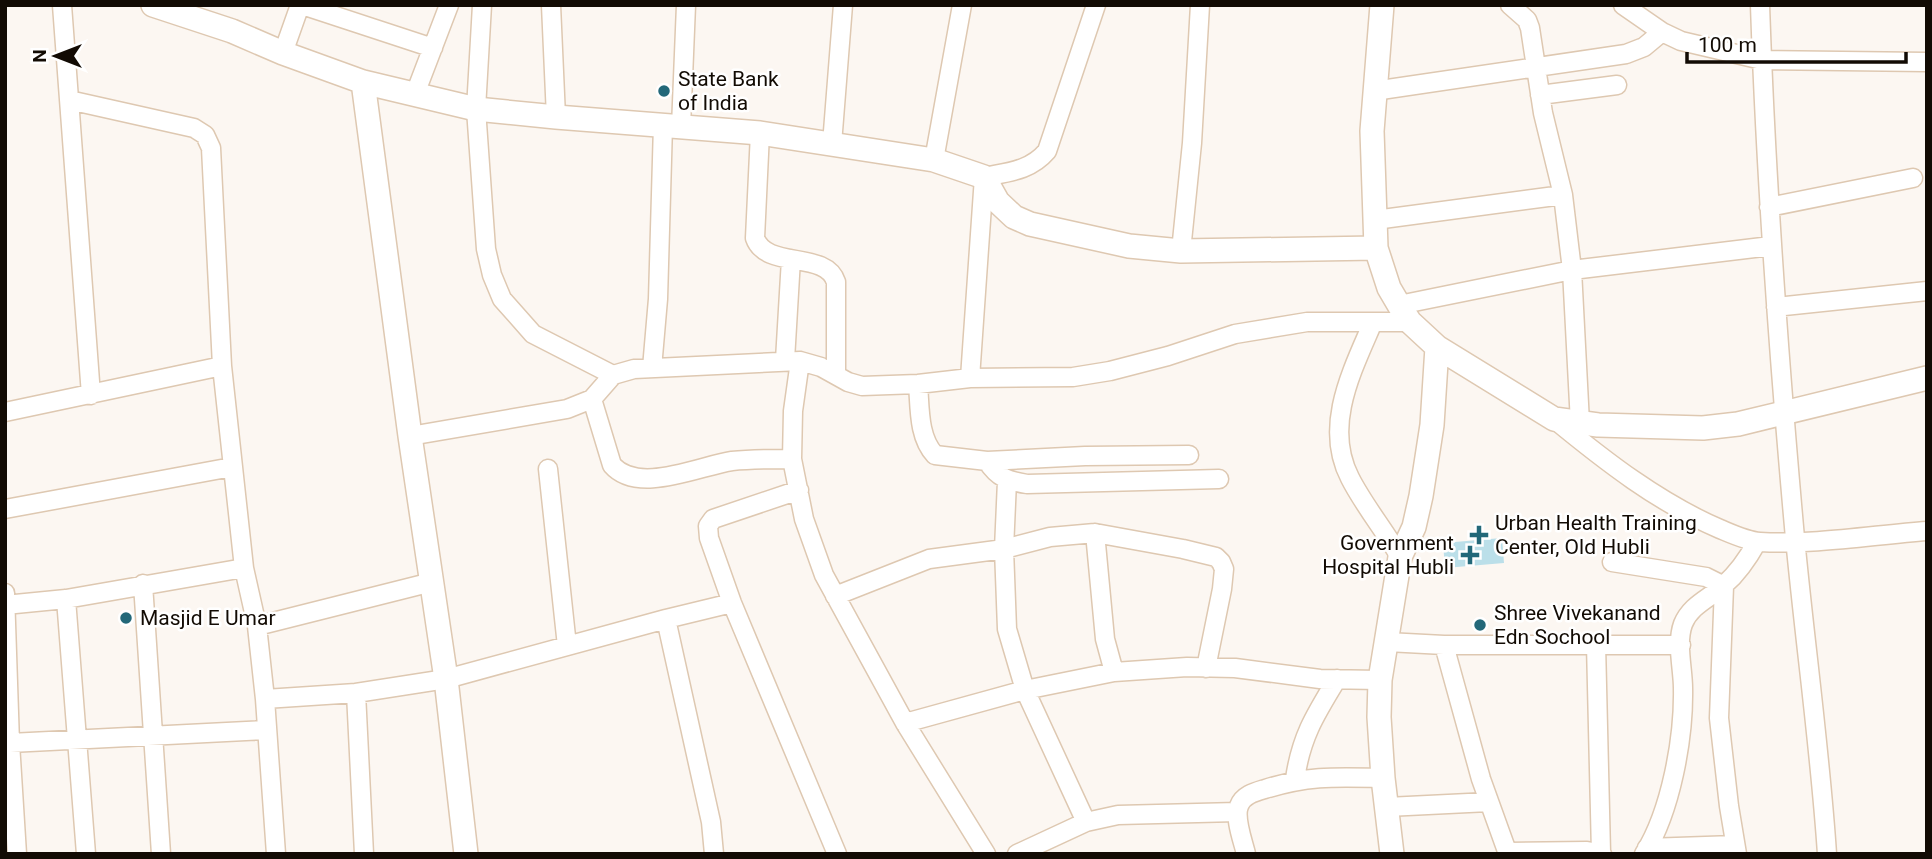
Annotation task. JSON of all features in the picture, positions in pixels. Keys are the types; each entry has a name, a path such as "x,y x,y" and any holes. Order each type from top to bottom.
{"main road":[{"path":"1382,5 1372,131 1376,248 1389,288 1405,314 1437,347 1554,419 1580,422 1703,428 1738,424 1927,378"},
{"path":"167,8 363,82 476,109 760,133 934,159 984,177 998,202 1014,216 1030,224 1129,246 1181,251 1376,248"},
{"path":"363,82 410,436 446,679 466,854"},
{"path":"1392,854 1383,778 1379,717 1380,680 1400,557 1413,527 1421,496 1432,425 1437,347"}],"street":[{"path":"62,5 91,395"},
{"path":"284,53 301,5 433,48"},
{"path":"482,5 476,109 486,249 502,299 533,334 613,375"},
{"path":"551,5 556,117"},
{"path":"652,368 672,126 686,5"},
{"path":"832,144 843,5"},
{"path":"934,159 962,5"},
{"path":"970,379 984,177 1026,168 1038,161 1046,151 1096,5"},
{"path":"1181,251 1192,142 1200,5"},
{"path":"1510,5 1527,20 1540,95 1563,195 1572,270 1580,422"},
{"path":"1623,5 1662,32 1681,41 1762,60 1927,62"},
{"path":"1760,5 1771,246 1795,542 1822,780 1826,854"},
{"path":"415,94 448,6"},
{"path":"1374,91 1636,51 1662,32"},
{"path":"1540,95 1617,85"},
{"path":"69,100 180,123 205,135 211,148 222,366 244,568 257,626 265,698 275,854"},
{"path":"760,133 755,237 758,247 767,253 824,267 834,275 836,374"},
{"path":"1769,207 1913,178"},
{"path":"1375,220 1563,195"},
{"path":"410,436 567,409 592,399 613,375 634,369 792,361 836,374 848,382 862,386 970,379 1073,377 1110,371 1168,356 1235,334 1307,322 1373,322 1572,270 1771,246"},
{"path":"791,259 792,458 810,537 824,575 905,723 985,854"},
{"path":"1776,307 1927,291"},
{"path":"1373,322 1347,383 1339,414 1340,448 1349,478 1400,557"},
{"path":"5,412 222,366"},
{"path":"918,384 923,432 928,447 935,455 987,461 1189,455"},
{"path":"592,399 612,466 619,474 630,478 651,478 729,462 792,458"},
{"path":"1554,419 1668,503 1697,519 1758,542 1795,542 1927,531"},
{"path":"987,461 995,473 1007,481 1027,484 1219,479"},
{"path":"5,509 232,467"},
{"path":"548,469 567,646"},
{"path":"1007,481 1004,549 1007,629 1026,690 1086,822"},
{"path":"799,490 713,519 708,526 709,538 732,603 837,854"},
{"path":"835,596 929,559 1004,549 1050,537 1095,533 1183,549 1216,557 1221,562 1224,577 1206,668"},
{"path":"1095,533 1105,639 1114,672"},
{"path":"1724,586 1719,718 1736,850 1646,851 1662,816 1683,724 1683,625 1693,608 1724,586 1745,563 1758,542"},
{"path":"1612,562 1706,577 1724,586"},
{"path":"5,605 66,599 244,568"},
{"path":"257,626 432,582"},
{"path":"143,584 160,854"},
{"path":"5,593 9,743 18,854"},
{"path":"66,599 86,854"},
{"path":"265,698 356,693 446,679 732,603"},
{"path":"666,619 711,822 714,854"},
{"path":"1387,642 1444,645 1681,645"},
{"path":"1444,645 1489,802 1508,853 1601,853 1596,644"},
{"path":"905,723 1026,690 1114,672 1235,668 1337,679 1380,680"},
{"path":"1295,779 1298,756 1308,727 1337,679"},
{"path":"356,693 364,854"},
{"path":"9,743 267,730"},
{"path":"1246,854 1237,812 1242,799 1252,793 1295,779 1322,776 1383,778"},
{"path":"1387,807 1489,802"},
{"path":"1017,854 1086,822 1118,815 1237,812"}],"building":[{"path":"1502,538 1504,563 1445,568 1443,543"}],"place":[{"name":"State Bank of India","path":"664,91"},
{"name":"Urban Health Training Center, Old Hubli","path":"1479,535"},
{"name":"Government Hospital Hubli","path":"1470,555"},
{"name":"Masjid E Umar","path":"126,618"},
{"name":"Shree Vivekanand Edn Sochool","path":"1480,625"}]}
